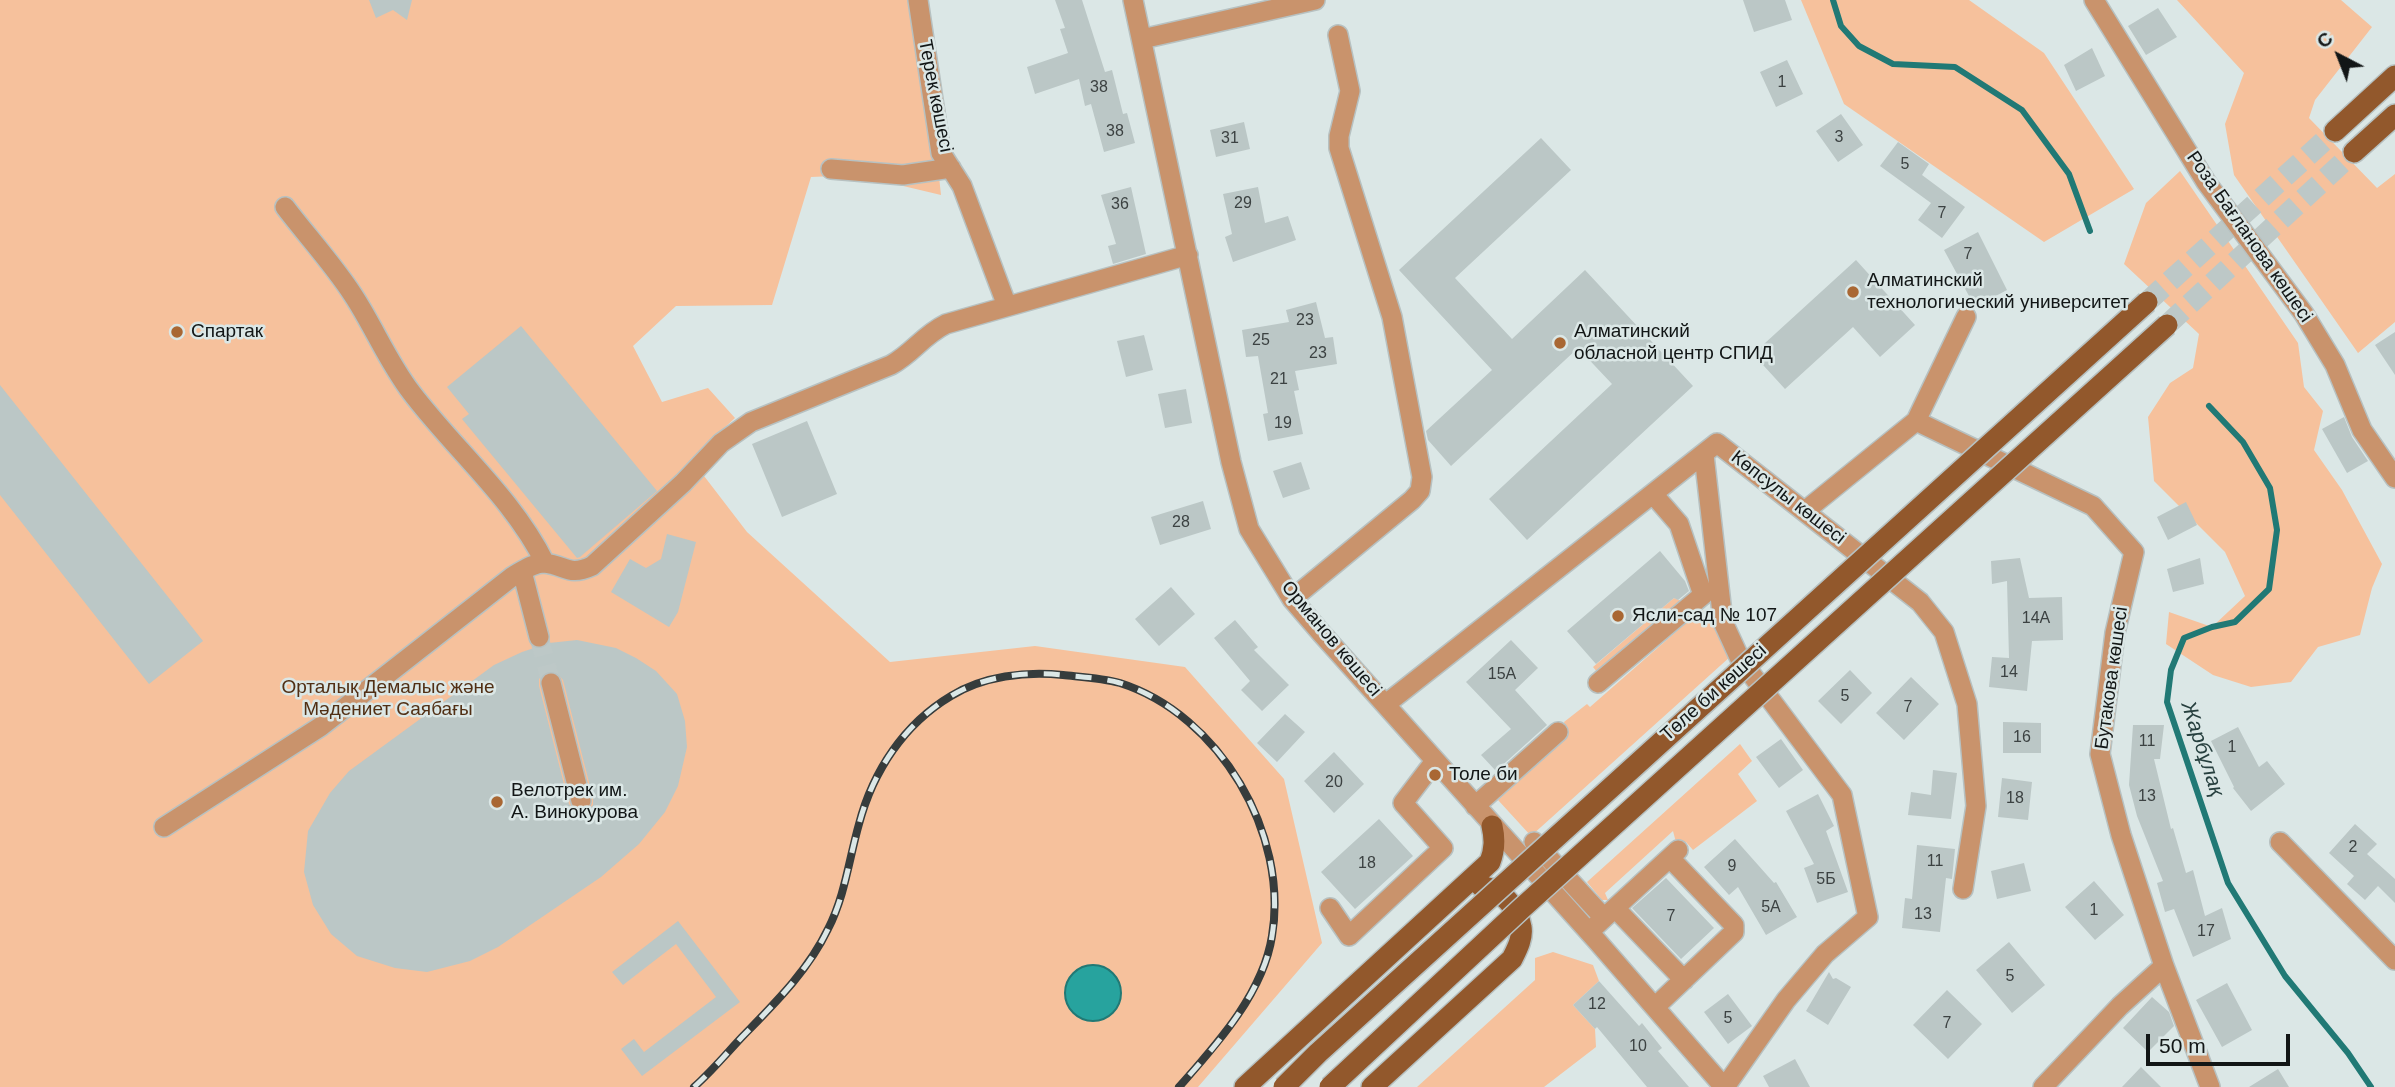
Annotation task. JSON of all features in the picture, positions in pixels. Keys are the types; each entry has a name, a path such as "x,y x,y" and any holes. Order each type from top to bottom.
{"main road":[{"path":"2335,131 2395,76"},
{"path":"2354,152 2395,115"},
{"name":"Төле би көшесі","path":"1284,1087 1450,932 2147,302"},
{"name":"Төле би көшесі","path":"1330,1087 1522,908 2167,324"},
{"path":"1245,1087 1490,862 1495,839 1492,825"},
{"path":"1372,1087 1512,958 1519,944 1522,928 1514,908 1502,895 1490,888 1474,885 1461,887"}],"street":[{"name":"Терек көшесі","path":"918,0 941,153 962,186 1007,306"},
{"name":"Орманов көшесі","path":"1133,0 1231,462 1249,529 1292,599 1724,1087"},
{"path":"1142,40 1315,0"},
{"name":"Роза Бағланова көшесі","path":"2094,0 2206,182 2304,314 2335,365 2362,430 2395,478"},
{"path":"1292,599 1412,500 1420,491 1422,477 1392,317 1339,148 1339,136 1350,91 1338,35"},
{"path":"831,169 903,175 951,168"},
{"path":"285,207 354,296 404,382 441,431 517,516 545,563"},
{"path":"164,827 320,727 513,576 545,563 578,572 592,566 683,483 721,443 751,422 891,365 906,357 928,333 946,324 1188,255"},
{"path":"1805,511 1916,421 1966,317"},
{"name":"Бутакова көшесі","path":"1916,421 2093,506 2134,552 2115,634 2100,754 2121,835 2164,966 2210,1087"},
{"name":"Көпсулы көшесі","path":"1386,704 1717,443 1920,602 1944,632 1967,704 1976,806 1963,889"},
{"path":"1704,455 1723,622 1740,659 1842,795 1868,917 1825,954 1786,1000 1724,1087"},
{"path":"1598,684 1703,596 1679,524 1653,495"},
{"path":"522,571 539,637"},
{"path":"551,683 581,801"},
{"path":"1475,806 1558,732"},
{"path":"1330,908 1349,936 1443,848 1403,803 1436,761"},
{"path":"1534,842 1684,980"},
{"path":"2280,842 2395,960"},
{"path":"1588,932 1674,854 1734,925 1734,932 1655,1007"},
{"path":"2043,1087 2120,1006 2164,966"}],"green space":[{"name":"Орталық Демалыс және Мәдениет Саябағы","path":"0,0 920,0 941,195 857,175 811,177 772,305 676,306 633,346 662,402 708,388 735,418 691,459 747,532 890,662 1035,646 1185,667 1284,779 1322,943 1198,1087 0,1087"},
{"path":"1801,0 1969,0 2044,53 2134,189 2044,242 1844,104"},
{"path":"2177,0 2341,0 2372,27 2315,100 2309,118 2377,188 2395,174 2395,322 2358,353 2234,175 2225,124 2244,73"},
{"path":"2180,171 2298,343 2304,387 2323,411 2314,450 2342,490 2382,564 2372,588 2360,635 2318,647 2291,682 2251,687 2213,675 2166,644 2169,612 2212,627 2245,596 2225,552 2154,481 2148,417 2170,383 2193,368 2199,334 2124,264 2146,203"},
{"path":"1674,598 1681,601 1597,672 1593,667"},
{"path":"1702,609 1731,656 1531,836 1498,800 1567,737 1564,722 1587,704 1590,707"},
{"path":"1740,744 1752,761 1738,774 1757,801 1693,850 1686,842 1678,850 1673,831 1605,893 1608,900 1602,900 1587,882"},
{"path":"1553,952 1593,965 1599,981 1573,1005 1595,1029 1596,1047 1544,1087 1417,1087 1535,980 1535,958"}],"water":[{"path":"1087,965 1099,965 1109,969 1117,977 1121,993 1117,1009 1109,1017 1099,1021 1087,1021 1077,1017 1069,1009 1065,999 1065,987 1069,977 1077,969"}],"building":[{"path":"369,0 412,0 407,20 393,10 376,18"},
{"path":"1055,0 1082,0 1105,72 1112,70 1123,114 1127,113 1135,143 1104,152 1091,104 1085,106 1079,79 1035,94 1027,67 1068,53 1060,29 1065,28"},
{"path":"1743,0 1785,0 1792,20 1754,32"},
{"path":"2158,8 2177,37 2146,55 2128,26"},
{"path":"2092,48 2105,76 2076,91 2064,65"},
{"path":"1787,60 1803,94 1776,107 1760,72"},
{"path":"1841,114 1863,145 1838,162 1816,131"},
{"path":"1244,122 1250,149 1216,157 1210,130"},
{"name":"Алматинский обласной центр СПИД","path":"1541,138 1571,170 1455,278 1512,339 1585,270 1693,386 1527,540 1489,499 1612,384 1578,348 1451,466 1428,440 1426,431 1492,370 1399,270"},
{"path":"1898,142 1929,164 1922,175 1965,207 1942,238 1918,220 1931,203 1880,166"},
{"path":"1131,187 1146,254 1113,264 1108,246 1116,244 1101,195"},
{"path":"1258,187 1265,223 1288,216 1296,240 1233,262 1225,237 1232,234 1223,194"},
{"path":"1978,232 2007,290 1975,307 1944,250"},
{"name":"Алматинский технологический университет","path":"1856,260 1915,325 1880,357 1853,327 1785,389 1753,354"},
{"path":"1316,302 1325,338 1333,337 1337,364 1295,371 1299,390 1294,391 1303,434 1268,441 1263,414 1268,413 1258,356 1246,357 1242,330 1289,322 1286,310"},
{"path":"521,326 657,491 577,558 462,419 469,414 447,387"},
{"path":"2395,332 2395,375 2375,345"},
{"path":"1144,335 1153,370 1126,377 1117,341"},
{"path":"0,385 203,641 149,684 0,495"},
{"path":"1186,389 1192,423 1165,428 1158,394"},
{"path":"2344,417 2352,437 2368,461 2347,473 2322,429"},
{"path":"807,421 837,494 782,517 752,444"},
{"path":"1301,462 1310,489 1283,498 1273,471"},
{"path":"1203,501 1211,529 1160,545 1151,517"},
{"path":"2186,502 2197,525 2168,540 2157,517"},
{"path":"667,534 696,542 678,612 669,627 611,592 630,559 646,568 661,559"},
{"name":"Ясли-сад № 107","path":"1660,551 1685,581 1689,591 1678,600 1674,598 1596,664 1567,631"},
{"path":"2020,558 2029,598 2062,597 2063,640 2032,641 2027,691 1989,687 1992,657 2009,658 2007,581 1992,584 1991,561"},
{"path":"2200,558 2204,584 2173,592 2167,569"},
{"path":"1171,587 1195,614 1159,646 1135,619"},
{"path":"1235,620 1258,647 1254,650 1289,685 1262,711 1241,690 1250,681 1214,638"},
{"name":"Велотрек им. А. Винокурова","path":"577,640 616,648 656,671 677,694 685,721 687,747 678,786 665,812 639,844 601,877 498,947 470,961 427,972 395,968 357,956 331,934 313,905 304,872 308,831 330,793 349,771 494,665 534,648 543,649 549,643","holes":["547,671 555,671 563,680 593,798 593,805 585,813 577,813 569,804 539,686 539,679"]},
{"path":"1511,640 1538,668 1515,690 1547,725 1496,771 1481,755 1511,729 1466,682"},
{"path":"1850,670 1872,693 1841,724 1818,701"},
{"path":"1911,677 1939,704 1904,740 1876,713"},
{"path":"1285,714 1305,732 1277,762 1257,743"},
{"path":"2003,722 2041,723 2041,753 2003,753"},
{"path":"2133,725 2164,725 2160,759 2154,759 2171,829 2173,828 2186,873 2193,870 2205,916 2222,908 2231,939 2193,957 2174,909 2165,912 2157,883 2163,881 2137,816 2129,785"},
{"path":"2238,727 2259,767 2267,761 2285,784 2251,811 2233,788 2211,741"},
{"path":"1781,739 1803,770 1779,788 1756,757"},
{"path":"1334,752 1364,784 1334,813 1304,781"},
{"path":"1933,770 1957,773 1951,819 1908,815 1911,792 1931,795"},
{"path":"2002,778 2032,782 2028,820 1998,817"},
{"path":"1818,794 1834,826 1826,831 1848,892 1817,903 1804,868 1814,864 1786,811"},
{"path":"1379,819 1413,856 1355,909 1321,872"},
{"path":"2355,824 2377,844 2367,854 2395,879 2395,903 2378,886 2365,900 2347,884 2354,876 2329,853"},
{"path":"1735,839 1774,883 1776,882 1797,917 1766,935 1738,887 1729,895 1704,867"},
{"path":"1917,845 1955,849 1952,879 1946,878 1940,932 1902,928 1905,898 1912,899"},
{"path":"2024,863 2031,891 1997,899 1991,871"},
{"path":"1666,878 1714,928 1681,959 1632,908"},
{"path":"2094,881 2124,915 2095,940 2065,907"},
{"path":"678,921 740,1002 642,1076 621,1049 634,1039 644,1052 716,997 676,944 623,985 612,972"},
{"path":"2009,942 2045,985 2012,1013 1976,970"},
{"path":"1829,972 1833,979 1836,978 1851,987 1828,1025 1806,1011"},
{"path":"1599,981 1639,1026 1642,1023 1662,1048 1658,1051 1689,1087 1647,1087 1597,1027 1595,1029 1573,1005"},
{"path":"2227,983 2252,1030 2222,1047 2196,1000"},
{"path":"1947,990 1982,1024 1948,1059 1913,1025"},
{"path":"1728,994 1752,1026 1728,1044 1704,1012"},
{"path":"2152,997 2169,1012 2174,1026 2148,1052 2123,1028"},
{"path":"1795,1059 1810,1087 1769,1087 1763,1076"},
{"path":"2141,1067 2161,1087 2122,1087"},
{"path":"2278,1069 2289,1087 2249,1087"}],"waterway":[{"name":"Жарбұлақ","path":"1833,0 1841,26 1859,46 1893,64 1955,67 2022,110 2069,174 2090,231"},
{"name":"Жарбұлақ","path":"2209,406 2243,442 2270,488 2277,530 2269,589 2235,622 2212,627 2184,638 2171,670 2167,702 2228,883 2285,976 2348,1053 2371,1087"}],"tunnel":[{"path":"2147,302 2335,131"},
{"path":"2167,325 2354,152"},
{"path":"539,637 551,683"}],"railway":[{"path":"694,1087 790,986 820,944 839,904 865,804 882,768 905,735 934,707 963,689 1005,677 1034,674 1113,681 1156,699 1188,722 1217,750 1240,783 1258,820 1269,858 1274,897 1272,936 1267,957 1259,978 1236,1018 1179,1087"}],"place":[{"name":"Алматинский технологический университет","path":"1853,292"},
{"name":"Спартак","path":"177,332"},
{"name":"Алматинский обласной центр СПИД","path":"1560,343"},
{"name":"Ясли-сад № 107","path":"1618,616"},
{"name":"Толе би","path":"1435,775"},
{"name":"Велотрек им. А. Винокурова","path":"497,802"}]}
